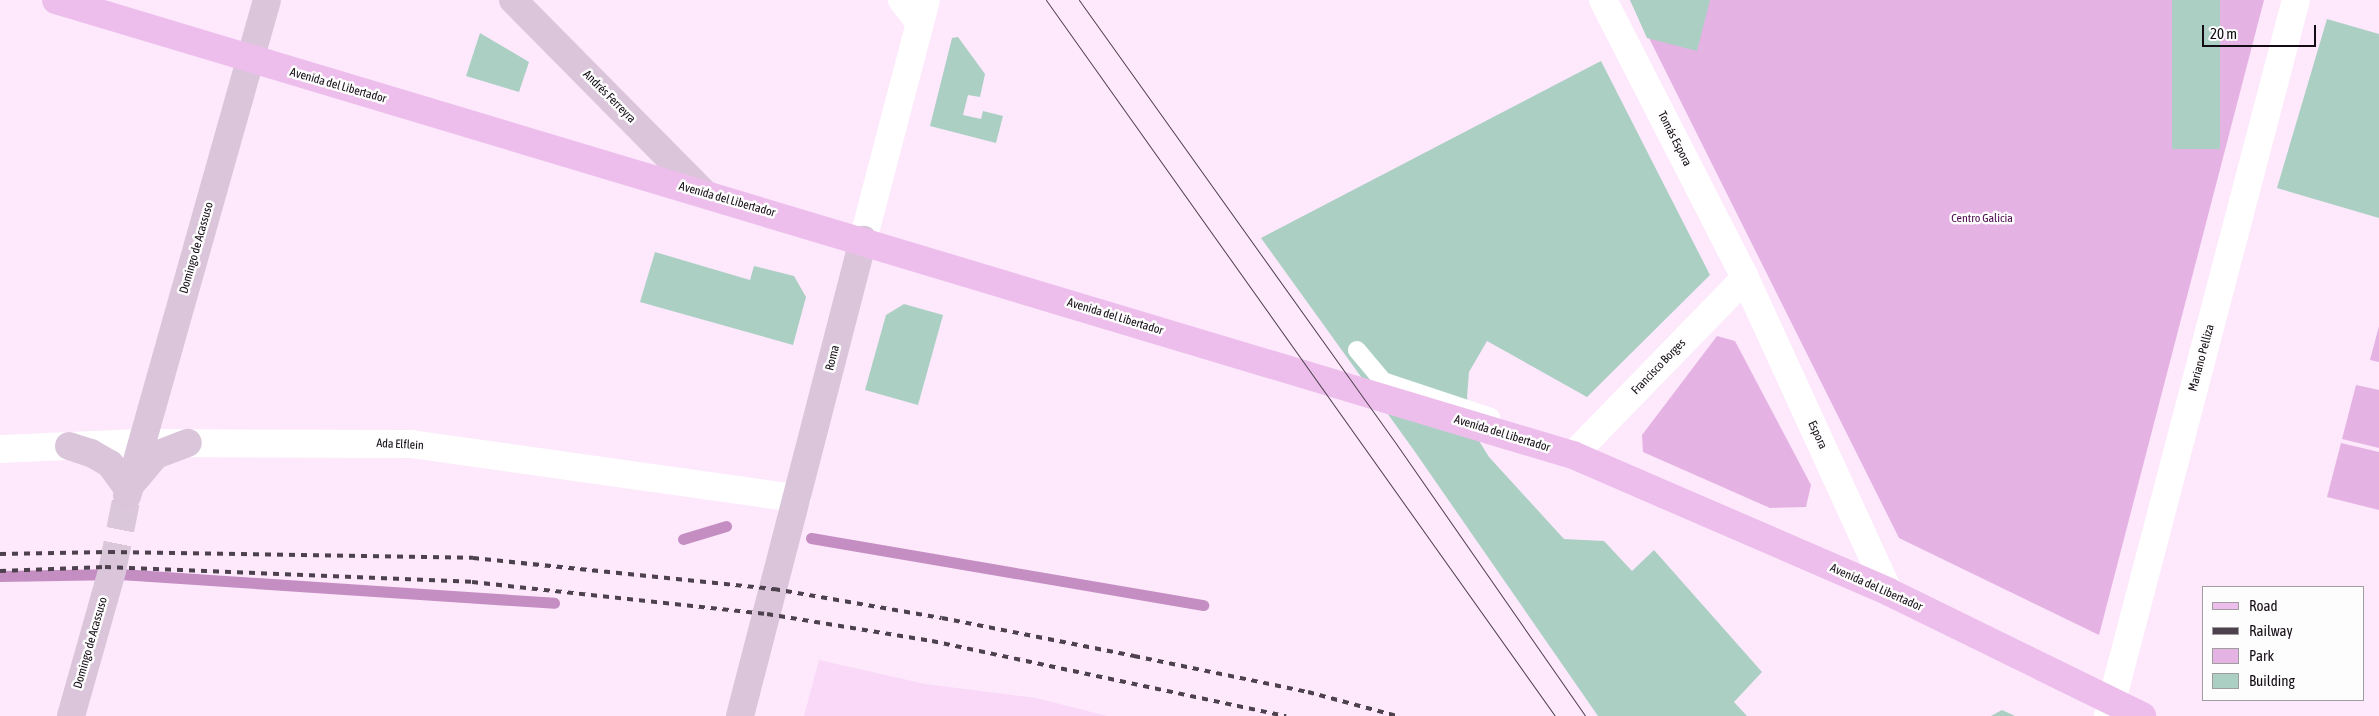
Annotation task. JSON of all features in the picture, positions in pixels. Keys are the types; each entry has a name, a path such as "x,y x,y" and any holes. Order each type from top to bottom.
{"main road":[{"name":"Avenida del Libertador","path":"56,0 251,60 863,240 1573,455 1889,592 2111,709 2142,716"}],"street":[{"name":"Domingo de Acassuso","path":"128,493 140,444 267,0"},
{"name":"Andrés Ferreyra","path":"513,0 705,194"},
{"path":"902,0 923,12"},
{"name":"Tomás Espora","path":"1603,0 1745,278"},
{"name":"Mariano Pelliza","path":"2111,709 2296,0"},
{"name":"Roma","path":"740,716 923,12"},
{"name":"Francisco Borges","path":"1573,455 1745,278"},
{"name":"Espora","path":"1745,278 1889,592"},
{"path":"69,446 91,453 110,464 128,493 145,464 156,455 188,443"},
{"name":"Ada Elflein","path":"0,449 188,443 411,444 797,498"},
{"name":"Domingo de Acassuso","path":"70,716 112,571"}],"lane":[{"path":"1357,350 1383,381 1525,428 1540,445"}],"shaded area":[{"path":"819,660 925,684 1036,698 1107,716 804,716"}],"green space":[{"name":"Centro Galicia","path":"1630,0 2264,0 2099,635 1899,538"},
{"path":"2379,326 2379,362 2370,360"},
{"path":"1717,336 1735,341 1811,485 1806,507 1770,508 1643,452 1642,435"},
{"path":"2356,385 2379,390 2379,448 2342,439"},
{"path":"2341,443 2379,452 2379,510 2327,497"}],"building":[{"path":"1630,0 1710,0 1697,51 1647,38"},
{"path":"2172,0 2220,0 2220,149 2172,149"},
{"path":"2327,19 2379,34 2379,218 2277,188"},
{"path":"480,33 529,62 519,92 466,76"},
{"path":"958,37 985,74 980,97 968,95 963,115 981,119 983,111 1003,116 996,143 930,126 952,38"},
{"path":"1601,61 1710,275 1587,397 1487,341 1469,372 1467,397 1470,415 1479,441 1489,457 1564,539 1604,541 1632,571 1654,550 1762,672 1734,702 1747,716 1598,716 1413,449 1261,238"},
{"path":"655,252 750,280 754,266 794,276 806,297 793,345 640,302"},
{"path":"904,304 943,315 918,405 865,390 886,315"},
{"path":"2002,710 2015,716 1991,716"}],"waterway":[{"path":"683,539 726,526"},
{"path":"811,538 1203,605"},
{"path":"0,576 120,574 554,603"}],"tunnel":[{"path":"112,571 127,496"}],"tram line":[{"path":"1046,0 1555,716"},
{"path":"1079,0 1397,445 1585,716"}],"railway":[{"path":"0,554 109,552 473,558 774,589 942,618 1134,656 1308,692 1397,716"},
{"path":"0,571 105,567 472,582 767,614 932,641 1286,716"}]}
